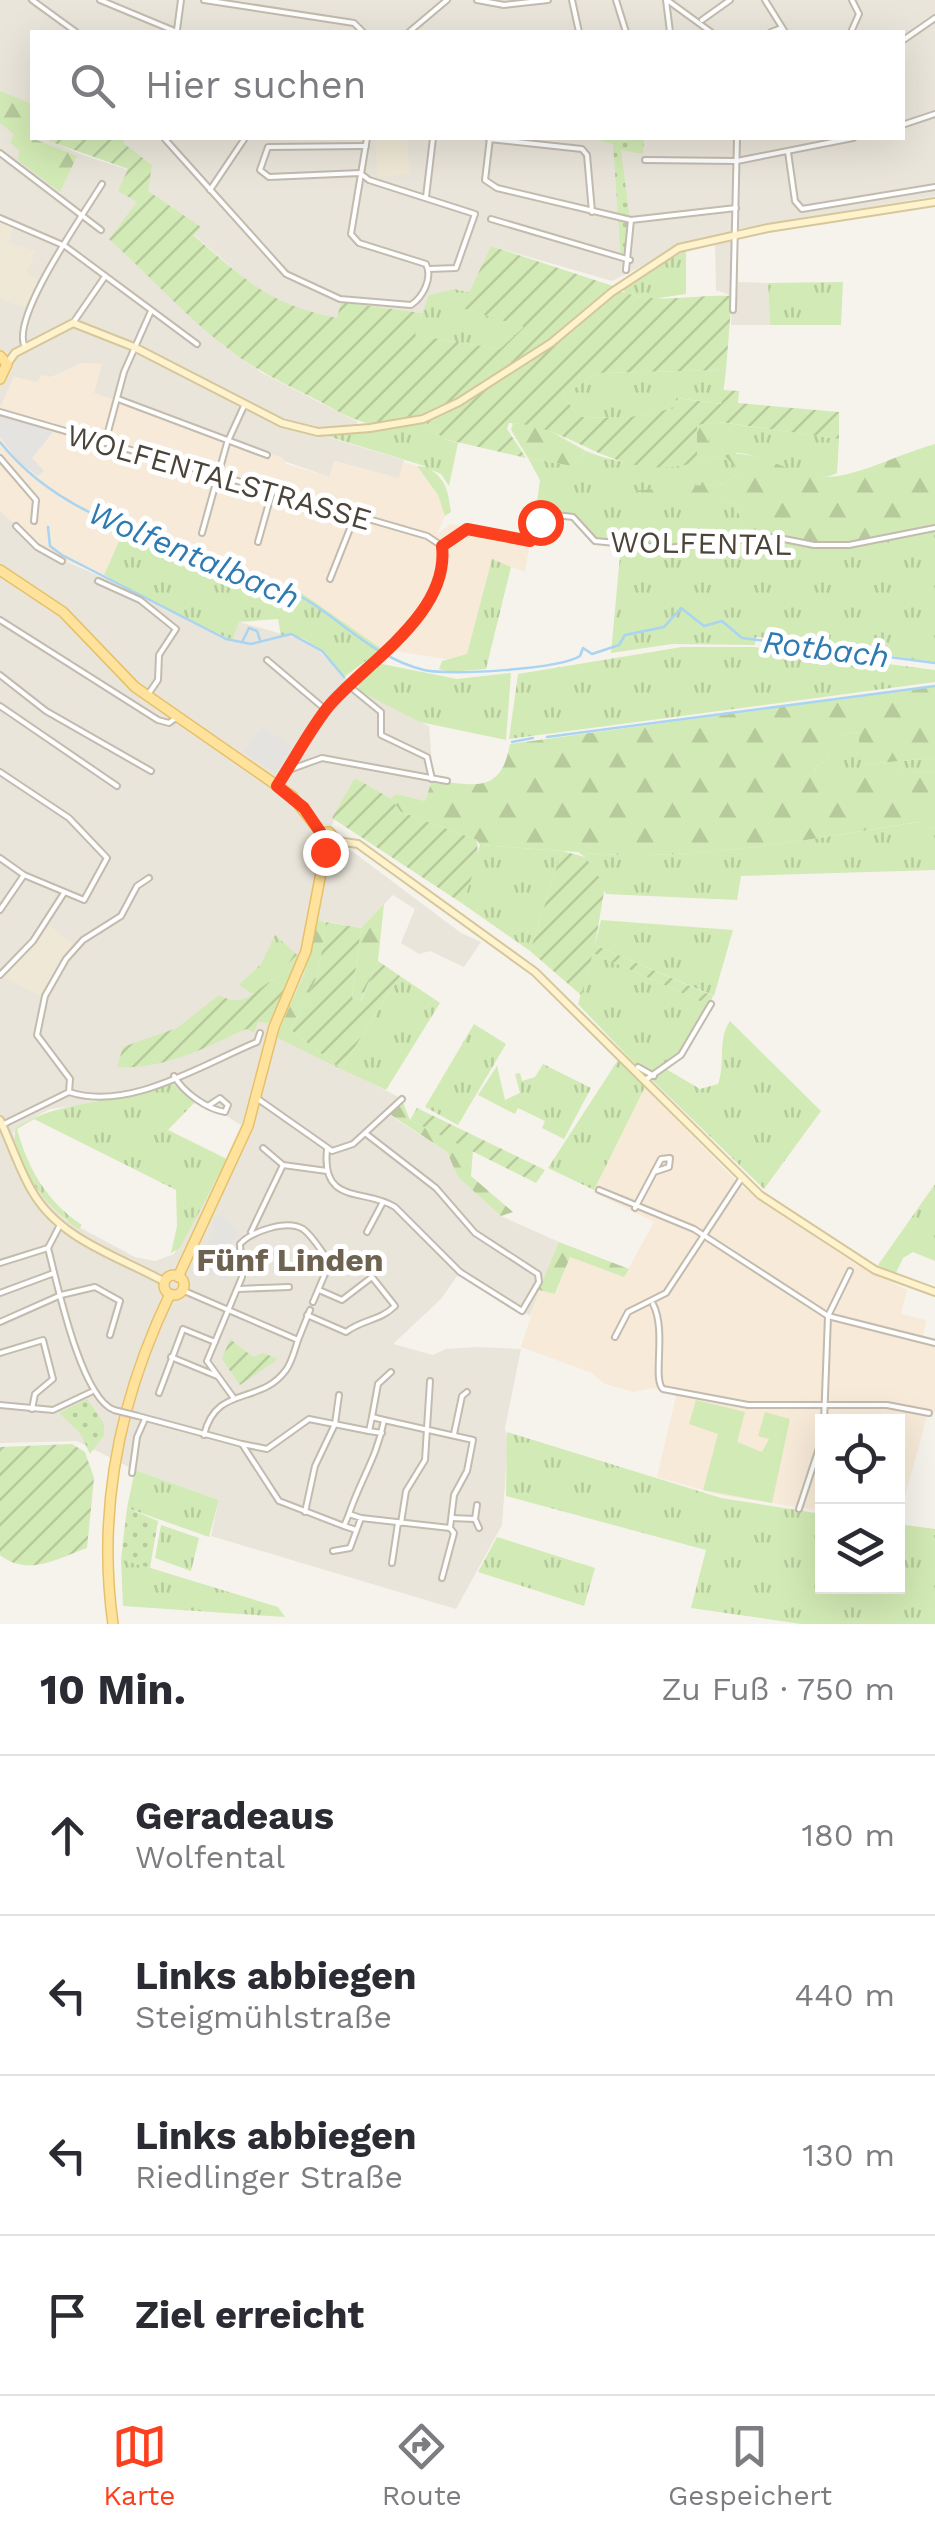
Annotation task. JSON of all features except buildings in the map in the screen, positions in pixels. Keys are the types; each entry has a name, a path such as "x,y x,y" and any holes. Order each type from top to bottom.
{"main road":[{"path":"0,379 2,358 72,322 134,347 282,423 318,432 423,419 460,402 551,344 657,259 690,244 935,202"},
{"path":"0,570 63,612 120,674 147,696 304,808 321,833"},
{"path":"321,833 333,834 337,841"},
{"path":"321,833 317,844 325,852"},
{"path":"325,852 334,849 337,841"},
{"path":"337,841 358,844 534,972 740,1178 866,1265 894,1280 935,1292"},
{"path":"165,1282 178,1276 248,1126 274,1027 306,951 325,852"},
{"path":"1,1122 32,1192 60,1225 165,1282 170,1294 137,1372 116,1454 108,1530 112,1624"},
{"path":"170,1294 182,1290 178,1276"}],"street":[{"path":"32,0 73,30"},
{"path":"100,0 172,30"},
{"path":"177,30 180,0"},
{"path":"204,0 354,24 361,30"},
{"path":"411,30 447,0"},
{"path":"478,0 504,5 548,0"},
{"path":"572,0 580,30"},
{"path":"616,0 625,30"},
{"path":"667,0 709,30"},
{"path":"667,0 670,30"},
{"path":"700,22 730,0"},
{"path":"765,0 784,30"},
{"path":"770,7 778,0"},
{"path":"851,30 859,14 852,0"},
{"path":"905,40 935,18"},
{"path":"905,124 935,114"},
{"path":"166,140 279,268 326,295 366,303 411,305 421,297 429,269"},
{"path":"210,190 244,140"},
{"path":"366,146 268,147 260,170 269,177 360,173 475,214 456,268 429,269 420,260 353,238 360,173 366,146 367,140"},
{"path":"426,198 434,140"},
{"path":"490,140 484,178 488,184 631,220 736,208"},
{"path":"504,140 584,151 592,212"},
{"path":"733,310 737,140"},
{"path":"822,140 823,145"},
{"path":"646,160 736,161 845,140"},
{"path":"788,152 795,201 802,208 935,187"},
{"path":"0,153 101,230"},
{"path":"26,347 22,332 37,291 102,184"},
{"path":"0,218 66,246 197,344"},
{"path":"491,219 630,260"},
{"path":"626,270 631,220"},
{"path":"72,322 105,276"},
{"path":"104,444 134,347 151,311"},
{"path":"118,399 267,455"},
{"path":"202,533 227,443 244,406"},
{"name":"WOLFENTALSTRASSE","path":"0,412 440,544"},
{"path":"0,458 36,500 34,521"},
{"path":"258,542 272,492"},
{"name":"WOLFENTAL","path":"440,544 467,529 530,541 548,514 573,518 595,542 667,548 764,537 850,546 935,528"},
{"path":"330,579 355,516"},
{"path":"16,526 62,561"},
{"path":"277,786 326,710 348,685 388,652 425,602 441,564 440,544"},
{"path":"98,581 138,599 176,629 160,654 158,680 147,696"},
{"path":"0,620 158,720 169,723 177,717"},
{"path":"267,660 326,710"},
{"path":"0,675 78,731 151,771"},
{"path":"348,685 381,712 381,735 427,757 432,779"},
{"path":"0,706 117,786"},
{"path":"286,771 322,758 448,781"},
{"path":"0,772 52,804 106,854 88,898 80,901 0,858"},
{"path":"0,910 24,874"},
{"path":"69,1092 70,1080 37,1035 46,996 66,959 82,940 121,916 137,886 149,878"},
{"path":"0,975 43,928 64,893"},
{"path":"644,1081 682,1054 710,1004"},
{"path":"1,1122 69,1092 129,1094 257,1042 260,1032"},
{"path":"638,1067 654,1076"},
{"path":"174,1076 180,1086 208,1106"},
{"path":"253,1097 327,1150 353,1144 402,1099"},
{"path":"327,1150 327,1171 336,1186 359,1198 384,1201 460,1272 522,1311 538,1282 538,1274 475,1233 436,1188 365,1133"},
{"path":"263,1148 282,1165 327,1171"},
{"path":"203,1370 242,1277 238,1246 251,1232 282,1165"},
{"path":"635,1208 654,1172"},
{"path":"616,1337 628,1312 652,1304 666,1293 740,1178"},
{"path":"599,1190 703,1236 828,1316 935,1343"},
{"path":"368,1232 384,1201"},
{"path":"60,1225 48,1248 92,1391 99,1402 145,1419 267,1449 308,1419 382,1434"},
{"path":"251,1232 292,1226 304,1230 330,1262 313,1302"},
{"path":"0,1263 48,1248"},
{"path":"824,1414 828,1316 850,1271"},
{"path":"0,1293 54,1274"},
{"path":"204,1435 210,1413 233,1397 249,1398 286,1371 309,1313 346,1332 360,1322 378,1320 396,1306 372,1277 342,1300 319,1290"},
{"path":"0,1322 61,1295 90,1287 117,1298 120,1312 110,1334"},
{"path":"238,1288 290,1287"},
{"path":"182,1290 298,1340"},
{"path":"652,1304 662,1330 656,1379 663,1390 738,1404 887,1405 929,1414"},
{"path":"159,1393 184,1329 215,1342"},
{"path":"0,1353 43,1340 53,1378 32,1397 32,1409"},
{"path":"171,1358 217,1376"},
{"path":"207,1361 233,1397"},
{"path":"369,1431 378,1384 391,1372"},
{"path":"392,1563 406,1490 425,1460 430,1381"},
{"path":"0,1405 62,1407 92,1391"},
{"path":"454,1435 462,1396 467,1392"},
{"path":"305,1512 315,1466 336,1424 339,1394"},
{"path":"372,1417 473,1442 467,1472 454,1495 450,1528 453,1545 446,1553 442,1578"},
{"path":"132,1472 137,1437 145,1419"},
{"path":"344,1526 357,1490 377,1458 384,1420"},
{"path":"242,1444 279,1502 356,1530"},
{"path":"799,1508 815,1479"},
{"path":"477,1505 475,1519 479,1528"},
{"path":"349,1514 450,1528"},
{"path":"333,1551 350,1548 361,1518"},
{"path":"452,1518 475,1519"}],"shaded area":[{"path":"0,0 935,0 935,196 738,229 738,282 768,283 770,325 731,325 732,296 716,290 715,243 677,249 612,281 491,246 472,293 454,289 430,295 422,313 342,302 338,319 293,309 253,286 193,234 200,227 147,191 122,143 905,140 905,30 30,30 30,140 50,140 128,170 138,202 110,238 224,346 262,373 358,422 349,432 328,437 404,460 400,479 335,461 329,477 93,393 101,364 82,363 39,383 14,377 0,408"},
{"path":"375,140 407,140 410,174 378,177"},
{"path":"0,223 13,227 9,243 36,251 27,271 39,281 25,308 0,299"},
{"path":"82,363 102,364 94,393 283,458 286,464 329,477 334,461 399,478 403,462 417,466 438,495 445,516 437,534 451,524 530,542 525,572 492,560 467,655 446,659 382,649 293,587 135,530 125,528 104,575 51,555 0,511 0,408 14,377 38,382 41,375 53,377"},
{"path":"0,414 53,432 32,458 44,471 38,476 19,462 0,437"},
{"path":"0,511 51,555 141,594 310,642 359,691 429,726 433,776 425,801 397,794 390,798 355,778 328,833 461,933 481,942 464,967 430,951 419,954 401,943 415,909 393,895 361,928 318,920 304,974 276,1036 403,1099 388,1114 447,1152 458,1177 501,1216 559,1242 530,1316 460,1272 441,1299 393,1344 433,1355 446,1349 521,1349 505,1428 508,1441 502,1525 456,1609 211,1536 219,1500 135,1470 77,1441 0,1443","holes":["172,1083 241,1125 215,1182 174,1254 155,1261 135,1257 64,1219 34,1184 13,1134 15,1128 50,1109 132,1098"]},
{"path":"261,726 292,746 275,772 244,752"},
{"path":"49,925 75,946 42,997 4,977"},
{"path":"645,1087 742,1187 855,1264 907,1290 901,1314 926,1320 923,1338 935,1341 935,1413 928,1412 905,1496 905,1414 815,1414 815,1510 721,1495 657,1477 676,1396 653,1388 633,1392 605,1384 592,1373 521,1347 539,1290 556,1294 570,1257 624,1277 654,1222 593,1192"},
{"path":"223,1216 238,1231 232,1244 235,1264 228,1281 200,1272 201,1257 215,1228 211,1225 215,1217"}],"green space":[{"path":"0,91 30,103 30,140 77,156 60,192 18,160 19,150 10,143 14,134 0,123"},
{"path":"125,140 123,143 152,165 148,191 201,227 193,235 259,288 313,312 337,318 341,302 422,313 415,335 500,349 524,327 462,308 491,246 613,286 536,349 471,394 409,422 365,422 260,370 196,322 109,239 137,202 118,191 128,169 49,141"},
{"path":"598,140 644,140 643,154 621,150 631,229 628,267 621,260 613,144"},
{"path":"686,250 686,294 652,299 626,294 622,288"},
{"path":"843,282 841,325 770,325 768,283"},
{"path":"454,289 472,293 463,308 525,327 500,349 414,335 429,295"},
{"path":"618,290 659,298 732,296 726,370 597,373 563,396 579,417 625,418 676,408 676,398 721,404 723,390 739,391 738,403 839,412 839,439 720,422 697,425 697,462 642,466 532,426 509,423 507,429 526,458 444,439 424,421 526,362"},
{"path":"726,370 722,404 677,398 677,408 625,418 579,417 563,396 597,373"},
{"path":"424,421 444,439 458,443 449,486 441,474 429,469 446,487 451,512 445,516 438,495 417,466 428,467 327,436"},
{"path":"719,422 839,439 837,473 814,477 736,453 740,472 726,483 644,491 734,503 749,536 666,546 595,541 572,516 542,516 536,509 540,480 528,458 572,466 586,451 637,464 706,460 724,456 707,442"},
{"path":"719,422 708,442 725,455 751,455 823,477 863,470 935,444 935,528 849,545 749,536 734,503 632,491 726,483 740,472 725,456 697,462 697,425"},
{"path":"513,423 543,427 586,451 572,466 528,458 511,430"},
{"path":"125,528 293,587 382,649 344,677 309,642 291,635 281,636 278,619 239,622 232,640 180,617 104,575"},
{"path":"935,528 935,662 756,637 755,645 672,644 611,653 621,545 665,549 709,542"},
{"path":"492,559 511,567 486,669 439,669 442,661 467,654"},
{"path":"682,647 754,647 935,670 935,682 509,739 518,674"},
{"path":"382,664 457,679 511,673 506,740 420,722 359,691 358,683"},
{"path":"935,686 935,758 866,764 857,757 860,732 836,735 827,759 815,767 817,779 935,771 935,829 918,822 711,852 587,853 585,857 578,852 480,845 477,840 401,812 390,798 397,794 425,801 432,780 473,784 492,779 500,772 510,744"},
{"path":"861,732 857,756 866,764 935,758 935,771 817,780 815,767 827,759 835,735"},
{"path":"355,778 390,798 401,812 477,840 478,858 463,904 332,818"},
{"path":"919,822 935,829 935,870 741,876 737,900 606,894 585,857 586,853 711,852"},
{"path":"480,845 562,851 530,951 463,904"},
{"path":"562,851 585,857 605,886 595,945 713,996 709,1005 593,953 581,995 530,951"},
{"path":"384,904 378,961 360,1002 352,998 361,928"},
{"path":"318,920 326,922 318,975 291,1030 341,1069 276,1037 304,974"},
{"path":"601,920 733,930 714,996 595,945"},
{"path":"326,922 361,928 352,998 361,1001 378,961 400,976 341,1069 291,1030 318,975"},
{"path":"275,935 295,953 279,978 271,980 261,993 251,993 239,985 261,964"},
{"path":"295,953 299,956 269,1023 258,1022 254,1032 246,1029 167,1061 117,1067 123,1047 177,1028 219,995 237,1000 252,995 279,978"},
{"path":"593,953 709,1005 680,1054 666,1069 700,1089 718,1084 724,1036 730,1021 821,1111 764,1189 650,1078 655,1075 638,1067 578,1004"},
{"path":"400,976 440,1003 386,1090 341,1069"},
{"path":"474,1024 506,1044 458,1125 425,1107"},
{"path":"618,1060 645,1087 594,1190 548,1168"},
{"path":"543,1064 591,1088 564,1139 542,1128 545,1121 518,1108 515,1114 478,1095 497,1066 505,1100 520,1093 515,1074 520,1073 522,1081 535,1077"},
{"path":"172,1083 196,1101 168,1130 227,1159 180,1248 171,1253 177,1226 176,1190 34,1119 17,1129 40,1183 82,1225 79,1229 45,1199 26,1171 15,1142 15,1128 34,1118 53,1111"},
{"path":"402,1100 410,1120 473,1151 471,1176 513,1212 501,1216 458,1177 447,1152 388,1113"},
{"path":"417,1108 545,1170 536,1183 410,1120"},
{"path":"935,1184 935,1261 913,1252 903,1258 895,1275 878,1265"},
{"path":"559,1242 629,1269 624,1277 570,1257 555,1294 539,1290"},
{"path":"230,1339 253,1357 263,1353 278,1359 240,1385 222,1359"},
{"path":"87,1399 103,1422 104,1435 90,1454 80,1433 59,1413"},
{"path":"696,1400 745,1412 737,1442 762,1452 769,1439 758,1436 765,1412 790,1419 772,1503 703,1490 718,1434 689,1424"},
{"path":"507,1432 721,1498 815,1513 815,1594 905,1594 905,1525 935,1529 935,1624 801,1624 691,1608 706,1550 506,1496"},
{"path":"72,1444 85,1452 94,1478 87,1548 32,1565 21,1565 0,1555 0,1447"},
{"path":"135,1470 219,1500 209,1537 127,1508"},
{"path":"127,1508 158,1521 150,1568 121,1559"},
{"path":"161,1525 199,1538 191,1571 155,1558"},
{"path":"497,1537 595,1568 584,1606 478,1572"},
{"path":"121,1559 278,1607 285,1617 123,1606"}],"waterway":[{"name":"Rotbach","path":"0,442 29,472 96,516 287,589 370,645 424,670 504,670 569,661 580,656 583,648 592,654 619,645 625,635 664,627 681,608 704,626 722,621 742,638 935,663"},
{"path":"48,527 50,546 62,555 226,639 251,644 291,634 322,651 344,677"},
{"path":"242,642 249,628 257,631 260,640"},
{"path":"547,737 935,686"},
{"path":"512,742 533,738"}],"district":[{"name":"Fünf Linden","path":"290,1260"}],"route":[{"path":"325,852 317,844 321,833 304,808 277,786 307,738 348,685 400,640 416,618 441,564 442,546 467,529 530,541 540,522"}],"water label":[{"name":"Wolfentalbach","path":"194,555"}]}
